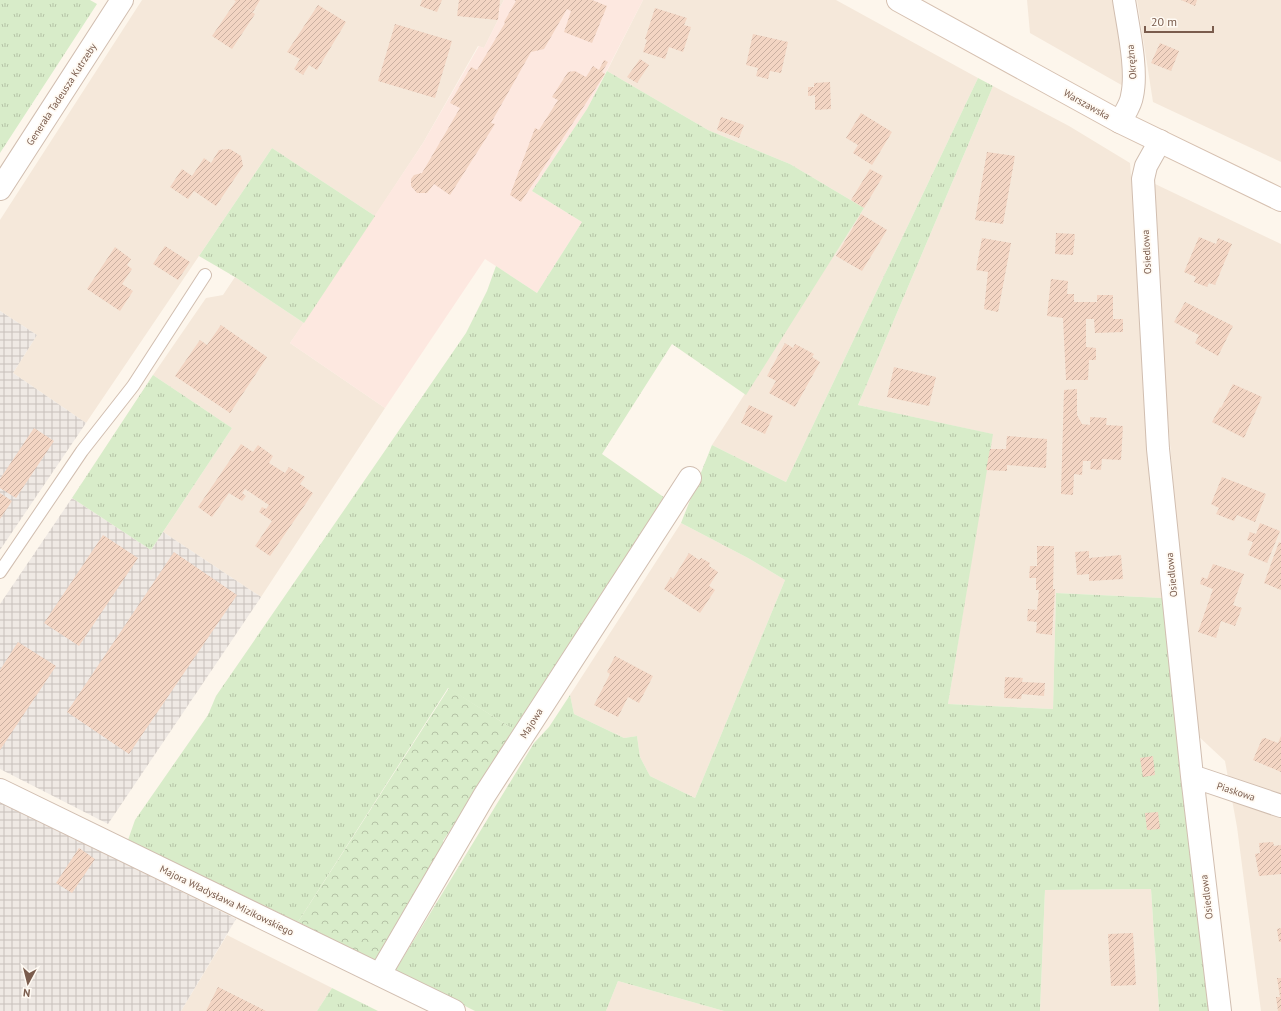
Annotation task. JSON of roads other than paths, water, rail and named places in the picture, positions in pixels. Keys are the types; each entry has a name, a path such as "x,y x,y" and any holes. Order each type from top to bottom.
{"street":[{"name":"Generała Tadeusza Kutrzeby","path":"0,189 122,0"},
{"name":"Okrężna","path":"1120,122 1132,98 1134,87 1124,0"},
{"name":"Warszawska","path":"900,1 1120,122 1281,200"},
{"name":"Osiedlowa","path":"1160,141 1146,166 1144,179 1158,449 1192,776 1220,1011"},
{"name":"Majowa","path":"380,974 488,790 690,478"},
{"name":"Piaskowa","path":"1192,776 1281,806"},
{"name":"Majora Władysława Mizikowskiego","path":"0,790 454,1011"}],"lane":[{"path":"0,572 82,450 133,386 206,275"}]}
